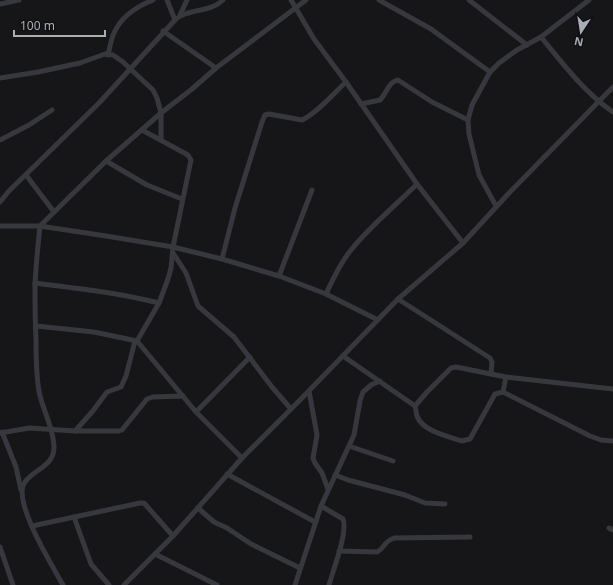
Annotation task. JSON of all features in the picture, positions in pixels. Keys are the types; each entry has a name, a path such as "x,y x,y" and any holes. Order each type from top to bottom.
{"street":[{"path":"0,4 15,0"},
{"path":"108,55 116,27 134,10 153,0"},
{"path":"167,0 175,20"},
{"path":"0,202 99,103 159,38 163,31 180,15 187,0"},
{"path":"180,15 210,8 218,5 223,0"},
{"path":"291,0 314,39 417,184 463,243"},
{"path":"22,491 24,483 31,475 51,460 54,447 51,429 39,391 36,358 35,283 40,226 106,161 142,130 160,112 192,89 216,68 306,0"},
{"path":"379,0 431,29 490,72"},
{"path":"469,0 527,45"},
{"path":"496,206 479,175 469,134 468,120 472,105 490,72 499,63 542,37 589,0"},
{"path":"163,31 216,68"},
{"path":"542,37 598,102 613,112"},
{"path":"0,78 80,63 106,54 114,55 153,90 159,103 161,140"},
{"path":"361,104 380,100 387,92 389,84 398,80 432,102 468,120"},
{"path":"222,259 235,208 265,115 269,114 302,120 346,82"},
{"path":"124,585 173,536 242,458 344,356 398,299 463,243 496,206 613,87"},
{"path":"0,140 29,125 52,110"},
{"path":"75,431 107,392 121,387 126,376 136,341 159,303 171,268 173,247 182,199 190,168 190,157 142,130"},
{"path":"106,161 147,185 182,199"},
{"path":"26,175 54,212"},
{"path":"326,294 336,273 366,232 417,184"},
{"path":"279,276 312,190"},
{"path":"0,226 40,226 173,247 222,259 279,276 326,294 378,320"},
{"path":"173,253 186,273 198,306 234,337 272,387 291,409"},
{"path":"35,283 103,292 159,303"},
{"path":"398,299 490,358 493,367 491,374"},
{"path":"36,326 94,332 136,341 196,412 242,458"},
{"path":"344,356 415,406 417,416 422,424 436,432 462,441 470,439 495,394 503,392 590,436 601,440 613,441"},
{"path":"196,412 250,357"},
{"path":"415,406 451,368 461,367 506,377 613,389"},
{"path":"503,392 506,377"},
{"path":"295,585 321,506 354,435 363,392 370,385 380,380"},
{"path":"309,391 317,435 313,458 314,463 322,473 328,490"},
{"path":"63,585 40,544 24,508 22,491 16,467 9,448 1,433 29,428 75,431 119,431 122,430 147,399 153,397 183,396"},
{"path":"349,446 394,461"},
{"path":"227,474 315,522"},
{"path":"335,475 348,480 405,495 425,503 445,504"},
{"path":"32,526 135,504 144,504 173,536"},
{"path":"321,506 343,519 345,527 329,585"},
{"path":"198,508 214,522 227,528 251,544 300,568"},
{"path":"74,517 91,564 109,585"},
{"path":"339,551 377,552 381,550 387,541 394,538 470,537"},
{"path":"0,547 13,585"},
{"path":"155,554 217,585"}]}
